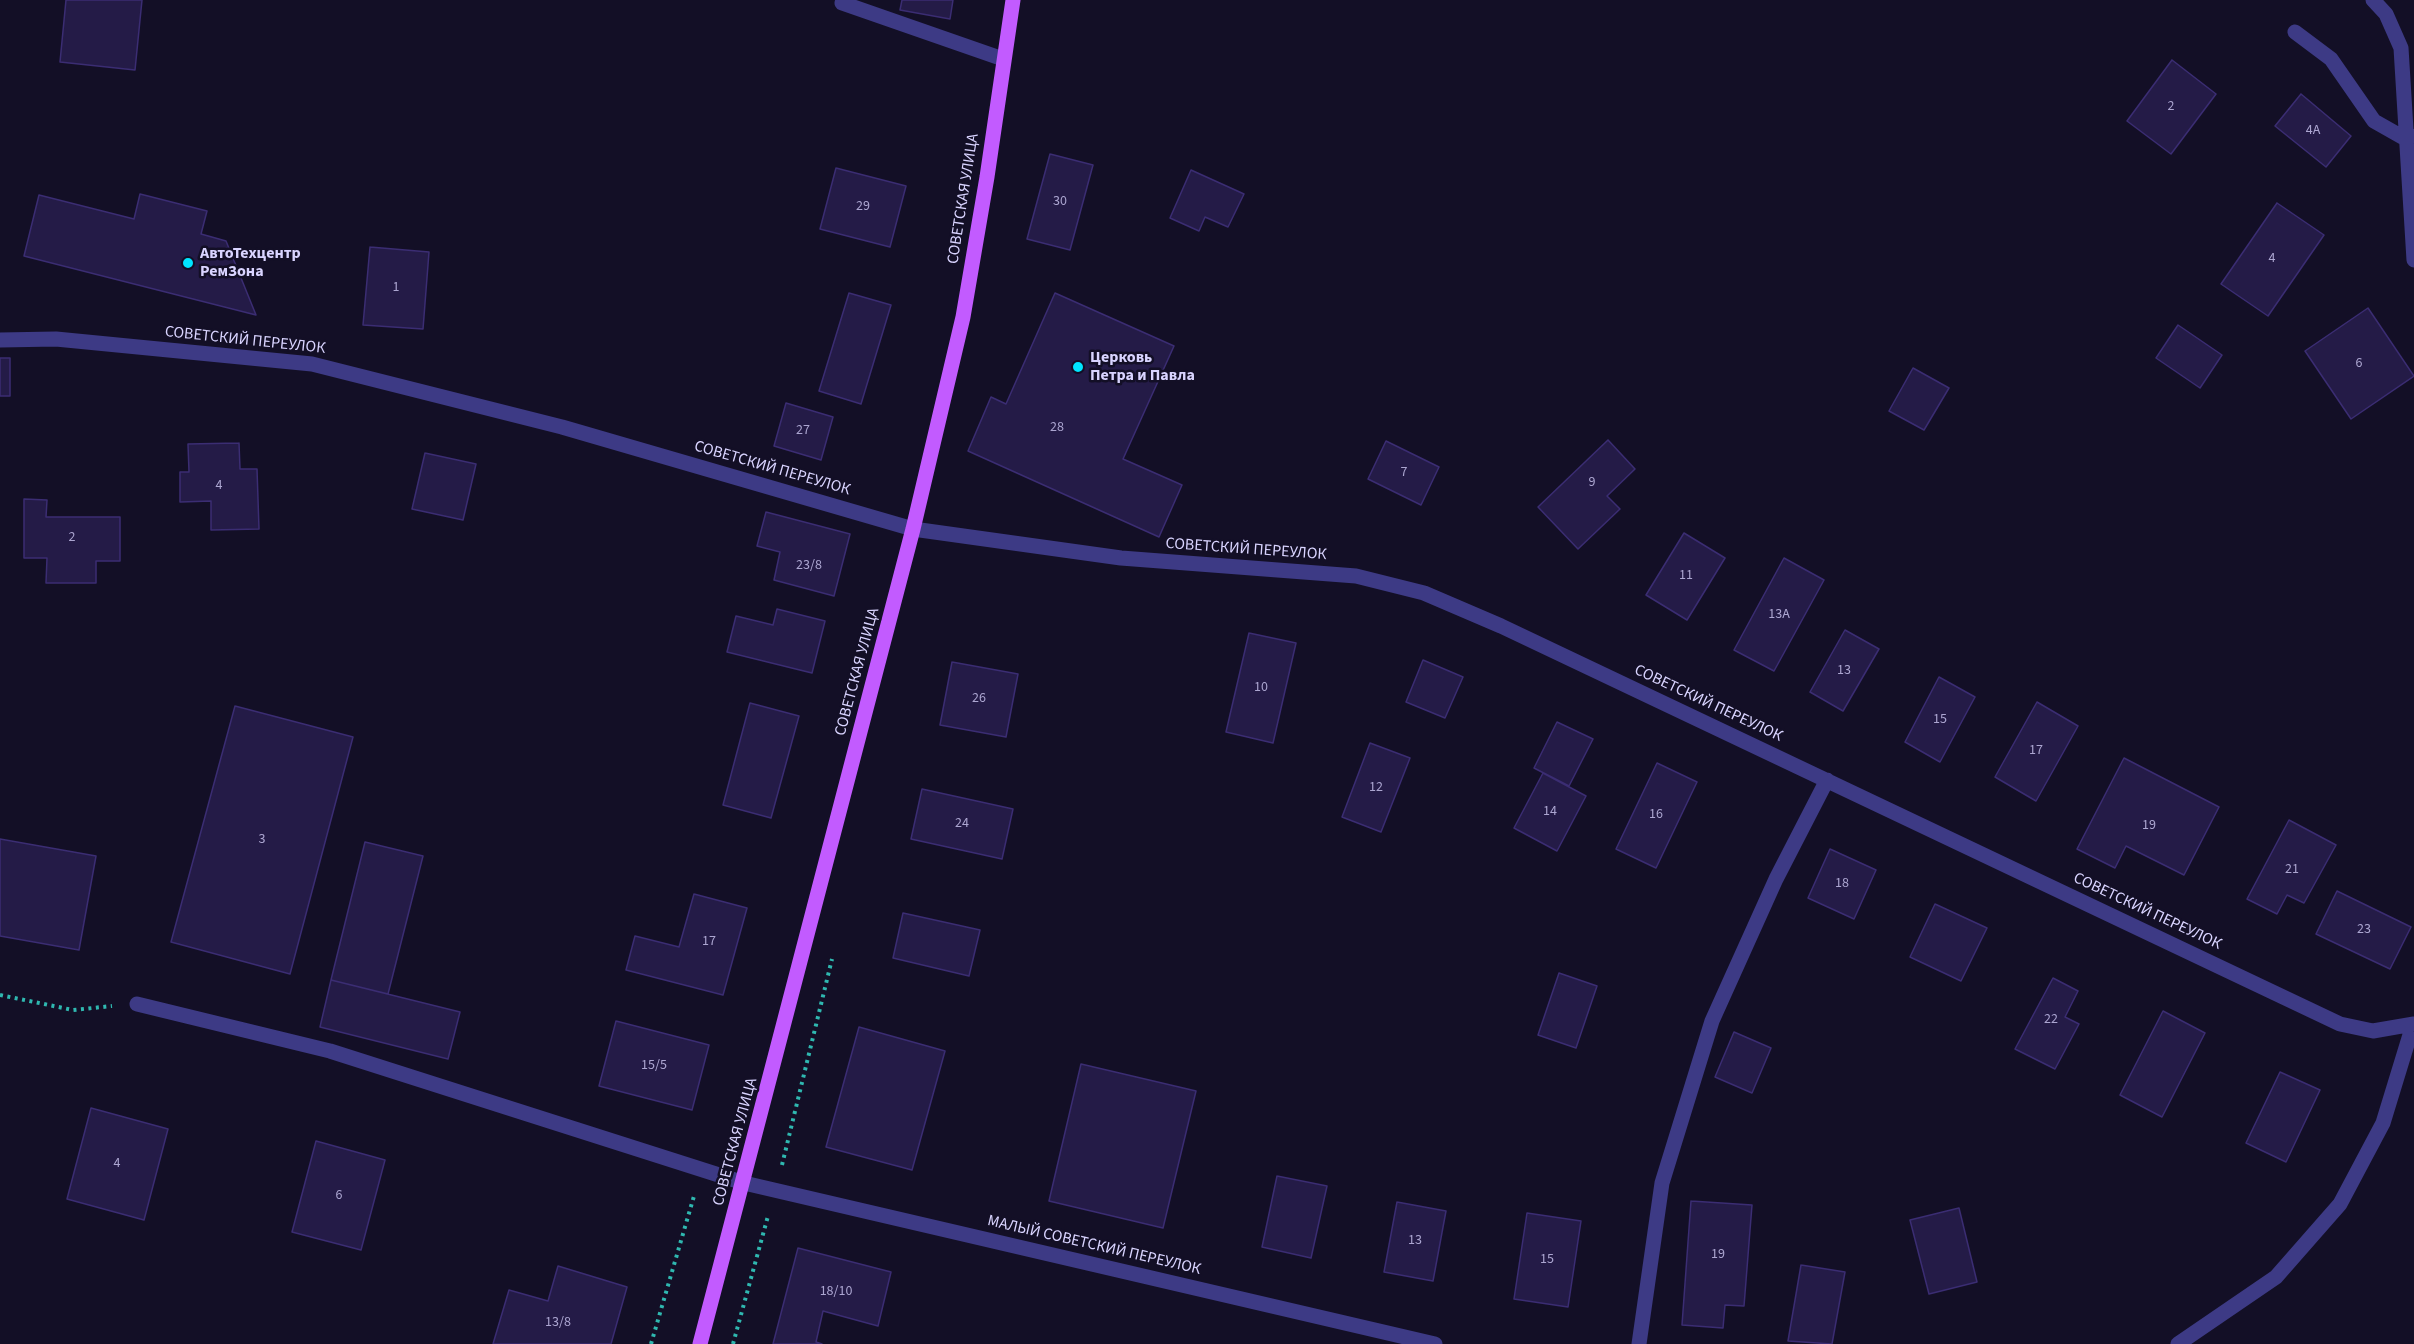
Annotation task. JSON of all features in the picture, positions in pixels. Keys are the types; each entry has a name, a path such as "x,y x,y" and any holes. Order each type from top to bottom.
{"main road":[{"name":"СОВЕТСКАЯ УЛИЦА","path":"700,1344 744,1183 913,529 963,317 987,177 1013,0"}],"street":[{"path":"2373,0 2386,14 2400,48 2409,136 2414,260"},
{"path":"842,3 1004,59"},
{"path":"2295,32 2331,59 2374,121 2409,136"},
{"name":"СОВЕТСКИЙ ПЕРЕУЛОК","path":"0,340 56,339 312,364 562,427 913,529 1121,558 1356,576 1424,593 1501,626 2340,1024 2373,1031 2413,1025"},
{"path":"1639,1344 1662,1184 1712,1021 1776,879 1827,780"},
{"name":"МАЛЫЙ СОВЕТСКИЙ ПЕРЕУЛОК","path":"137,1004 330,1051 744,1183 1435,1344"},
{"path":"2178,1344 2276,1277 2340,1204 2383,1123 2407,1070 2413,1025"}],"path":[{"path":"0,995 74,1010 137,1004"},
{"path":"651,1344 702,1169"}],"building":[{"path":"66,0 142,0 135,70 60,62"},
{"path":"902,0 953,0 950,19 900,10"},
{"path":"2172,60 2216,94 2171,154 2127,121"},
{"path":"2301,94 2351,136 2326,167 2275,126"},
{"path":"1050,154 1093,165 1070,250 1027,239"},
{"path":"836,168 906,186 890,247 820,229"},
{"path":"1191,170 1244,194 1228,227 1205,217 1199,231 1170,218"},
{"path":"140,194 207,211 201,234 226,241 256,315 24,256 39,195 134,219"},
{"path":"2277,203 2324,235 2268,316 2221,284"},
{"path":"370,247 429,252 423,329 363,325"},
{"path":"849,293 891,305 861,404 819,391"},
{"path":"1055,293 1174,346 1123,459 1182,485 1159,537 968,451 991,397 1006,404"},
{"path":"2368,308 2414,376 2351,419 2305,351"},
{"path":"2178,325 2222,355 2200,388 2156,358"},
{"path":"0,358 10,358 10,396 0,396"},
{"path":"1913,368 1949,388 1924,430 1889,411"},
{"path":"786,403 833,417 821,460 774,446"},
{"path":"1608,440 1635,469 1607,496 1620,509 1578,549 1538,507"},
{"path":"1386,441 1439,467 1421,505 1368,479"},
{"path":"239,443 240,469 257,469 259,529 211,530 211,501 180,502 180,472 189,472 188,444"},
{"path":"425,453 476,464 463,520 412,509"},
{"path":"24,499 47,500 46,517 120,517 120,561 96,561 96,583 46,583 47,558 24,558"},
{"path":"766,512 850,534 834,596 774,580 780,552 757,546"},
{"path":"1684,533 1725,558 1687,620 1646,595"},
{"path":"1784,558 1824,580 1774,671 1734,650"},
{"path":"777,609 825,621 812,673 727,652 736,616 773,625"},
{"path":"1845,630 1879,649 1843,711 1810,692"},
{"path":"1249,633 1296,643 1273,743 1226,732"},
{"path":"1423,660 1463,677 1445,718 1406,702"},
{"path":"952,662 1018,674 1006,737 940,725"},
{"path":"1939,677 1975,697 1940,762 1905,742"},
{"path":"2037,702 2078,726 2036,801 1995,777"},
{"path":"750,703 799,716 771,818 723,805"},
{"path":"235,706 353,737 290,974 171,942"},
{"path":"1557,722 1593,739 1569,786 1534,768"},
{"path":"1370,743 1410,758 1381,832 1342,817"},
{"path":"2124,758 2219,807 2184,875 2126,846 2115,868 2077,849"},
{"path":"1657,763 1697,782 1656,868 1616,849"},
{"path":"1543,773 1586,796 1557,851 1514,828"},
{"path":"922,789 1013,809 1002,859 911,839"},
{"path":"2289,820 2336,845 2304,903 2287,895 2277,914 2247,899"},
{"path":"0,839 96,856 79,950 0,936"},
{"path":"365,842 423,856 388,994 331,980"},
{"path":"1830,849 1876,870 1854,919 1808,898"},
{"path":"2337,891 2411,927 2390,969 2316,934"},
{"path":"694,894 747,908 723,995 626,970 635,936 679,947"},
{"path":"1935,904 1987,928 1961,981 1910,957"},
{"path":"903,913 980,930 969,976 893,958"},
{"path":"1559,973 1597,986 1576,1048 1538,1035"},
{"path":"2053,978 2078,991 2065,1017 2079,1024 2055,1069 2015,1049"},
{"path":"331,980 460,1012 448,1059 320,1027"},
{"path":"2163,1011 2205,1033 2162,1117 2120,1095"},
{"path":"616,1021 709,1045 692,1110 599,1086"},
{"path":"859,1027 945,1051 912,1170 826,1147"},
{"path":"1734,1032 1771,1048 1752,1093 1715,1077"},
{"path":"1081,1064 1196,1091 1163,1228 1049,1201"},
{"path":"2280,1072 2320,1090 2286,1162 2246,1143"},
{"path":"91,1108 168,1129 144,1220 67,1199"},
{"path":"316,1141 385,1160 361,1250 292,1232"},
{"path":"1277,1176 1327,1186 1311,1258 1262,1247"},
{"path":"1691,1201 1752,1205 1744,1306 1725,1305 1723,1328 1682,1325"},
{"path":"1397,1202 1446,1211 1433,1281 1384,1272"},
{"path":"1959,1208 1977,1282 1929,1294 1910,1220"},
{"path":"1527,1213 1581,1221 1568,1307 1514,1299"},
{"path":"798,1248 891,1272 878,1326 823,1311 816,1342 822,1344 773,1344"},
{"path":"1801,1265 1845,1272 1832,1344 1788,1341"},
{"path":"558,1266 627,1287 611,1344 493,1344 509,1290 548,1301"}],"place":[{"name":"АвтоТехцентр РемЗона","path":"188,263"},
{"name":"Церковь Петра и Павла","path":"1078,367"}]}
